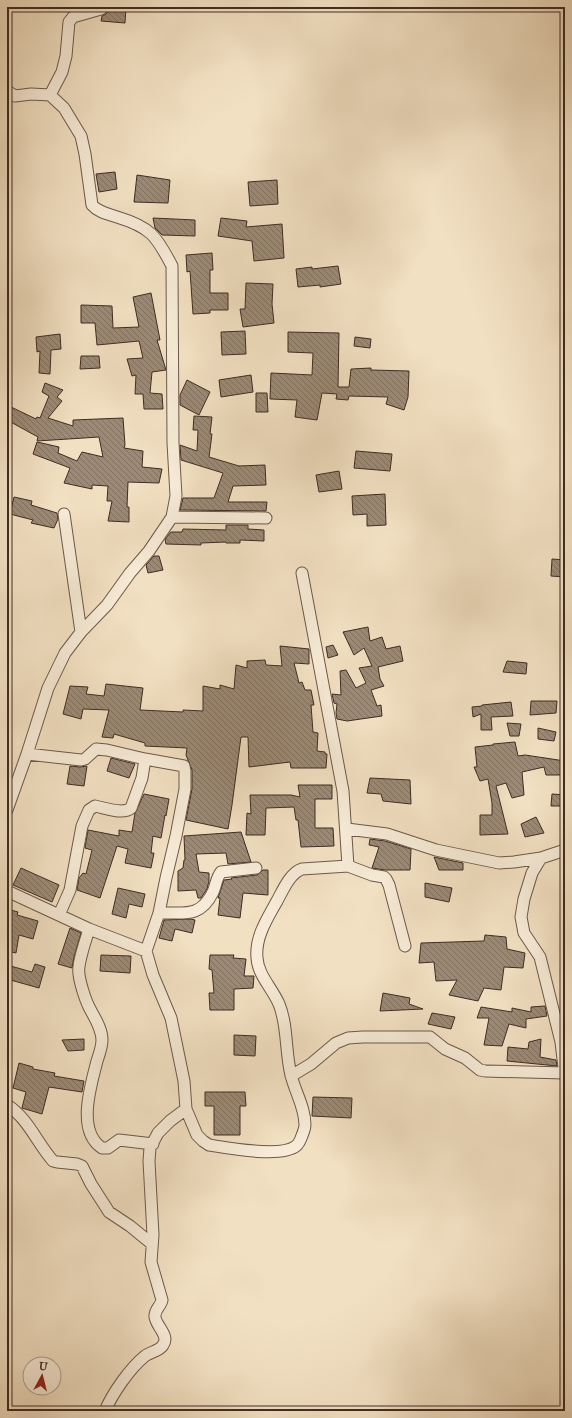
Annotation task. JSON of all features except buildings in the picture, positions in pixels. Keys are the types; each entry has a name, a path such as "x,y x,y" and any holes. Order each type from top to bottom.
{"street":[{"path":"50,95 62,72 66,56 69,22 73,17 101,9"},
{"path":"7,91 15,96 30,94 50,95 64,108 81,136 92,205 99,211 147,229 162,245 172,266 173,443 176,496 172,517 149,551 65,653 48,688 7,810"},
{"path":"64,514 81,632"},
{"path":"172,517 266,518"},
{"path":"302,573 343,791 347,829 348,866"},
{"path":"27,754 81,760 85,759 96,749 184,766 185,789 176,836 159,913 146,951 153,975 171,1018 184,1081 186,1110 197,1134 202,1141 209,1145 257,1151 282,1151 295,1147 300,1141 306,1126 300,1100 291,1076 287,1056 284,1017 278,1002 258,967 256,956 258,941 263,925 284,889 296,872 302,869 310,868 348,866 386,879 389,885 405,946"},
{"path":"59,915 70,890 82,826 89,810 95,806 123,812 128,811 131,808 142,778 145,759"},
{"path":"347,829 387,834 436,850 500,862 514,862 541,858 565,850"},
{"path":"541,858 532,873 524,899 521,917 524,933 540,957 561,1042 565,1076"},
{"path":"159,913 184,914 199,910 210,899 221,872 256,868"},
{"path":"7,891 89,930 146,951"},
{"path":"89,930 79,974 89,1007 97,1019 102,1040 88,1100 88,1126 92,1136 102,1148 108,1148 119,1140 153,1144"},
{"path":"291,1076 311,1064 336,1043 348,1038 404,1036 430,1037 445,1049 465,1058 480,1070 565,1073"},
{"path":"7,1104 33,1132 53,1161 78,1164 82,1166 91,1184 109,1212 152,1244"},
{"path":"105,1411 116,1390 134,1368 145,1356 162,1347 165,1342 163,1333 155,1317 162,1300 151,1262 150,1148 158,1133 170,1120 186,1110"}]}
